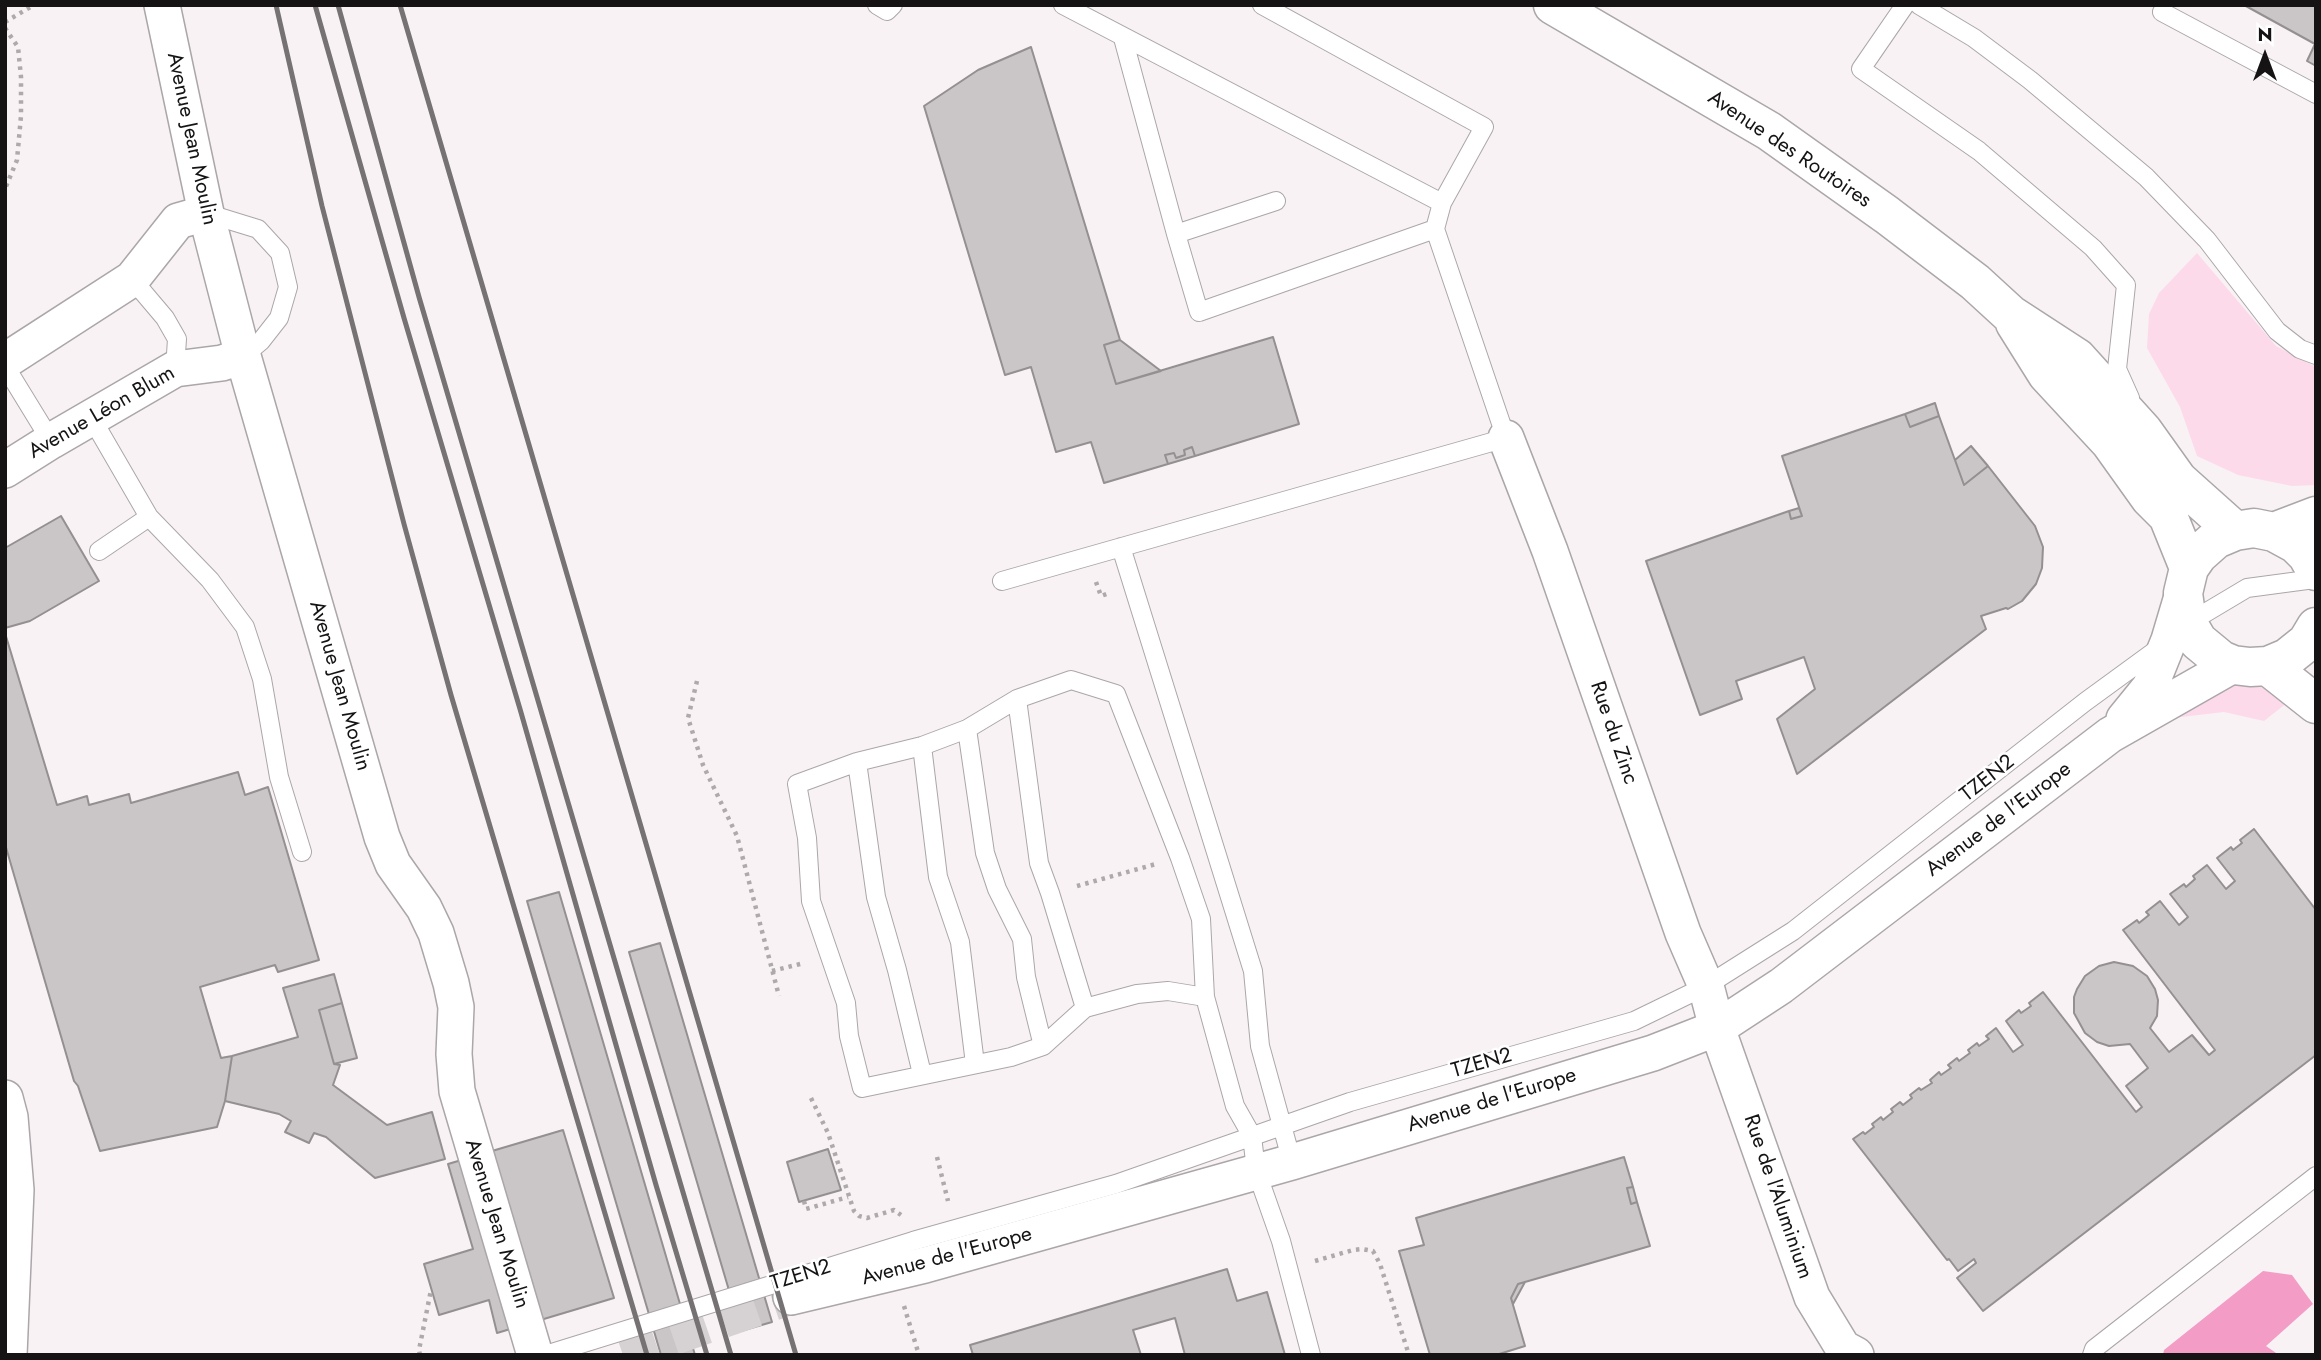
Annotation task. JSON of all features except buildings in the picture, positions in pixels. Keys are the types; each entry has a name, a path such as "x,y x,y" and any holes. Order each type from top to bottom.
{"street":[{"name":"Avenue Jean Moulin","path":"162,5 206,213 243,356 382,837 393,864 424,908 440,946 456,1007 454,1054 457,1091 535,1355"},
{"name":"Avenue des Routoires","path":"1553,5 1769,131 1975,282 2011,315 2077,358 2143,431 2178,480 2235,531"},
{"path":"5,363 132,279 178,221 206,213"},
{"name":"Avenue des Routoires","path":"2011,315 2047,374 2110,442 2150,498 2168,516 2182,606 2198,641 2221,660 2250,665 2316,704"},
{"name":"Avenue Léon Blum","path":"5,470 51,440 175,369 222,363 243,356"},
{"name":"Rue du Zinc","path":"1506,438 1554,564 1683,933 1706,986 1717,1028"},
{"path":"2274,532 2316,516"},
{"path":"2182,606 2198,555 2216,539 2235,531 2254,528 2274,532 2296,544 2307,555 2316,572"},
{"name":"Avenue de l'Europe","path":"2110,735 2150,687 2182,606"},
{"path":"2250,665 2287,658 2306,642 2316,627"},
{"name":"Avenue de l'Europe","path":"791,1297 925,1265 1292,1161 1653,1053 1717,1028 1781,986 2110,735 2250,665"},
{"name":"Rue de l'Aluminium","path":"1717,1028 1812,1297 1843,1348 1856,1355"},
{"path":"5,1098 10,1117 16,1190 10,1228 9,1355"}],"lane":[{"path":"877,5 887,11 893,5"},
{"path":"1063,5 1442,203"},
{"path":"1002,581 1506,438 1435,229 1442,203 1484,127 1262,5"},
{"path":"1905,5 1861,69 1979,150 2093,248 2126,285 2118,369 2143,431"},
{"path":"1919,5 1974,38 2030,80 2146,177 2207,240 2277,331 2300,349 2316,355"},
{"path":"2162,12 2316,94"},
{"path":"1123,38 1175,234 1199,312 1435,229"},
{"path":"1175,234 1276,201"},
{"path":"206,213 258,229 280,253 288,287 279,318 261,341 243,356"},
{"path":"132,279 165,318 177,339 175,369"},
{"path":"5,363 51,440"},
{"path":"92,417 149,517 210,580 245,627 261,679 279,777 302,852"},
{"path":"99,551 149,517"},
{"path":"1121,547 1253,971 1260,1046 1292,1161"},
{"name":"TZEN2","path":"545,1355 913,1241 1116,1184 1350,1102 1633,1021 1706,986 1793,931 2085,702 2182,606 2247,588 2306,580 2316,572"},
{"path":"1205,997 1168,991 1137,994 1085,1008 1043,1046 975,1065 862,1088 849,1036 846,1003 811,901 807,838 797,784 857,762 922,746 967,729 1017,699 1071,680 1116,694 1201,919 1205,997 1236,1106 1252,1136 1256,1170 1281,1241 1311,1355"},
{"path":"1017,699 1039,863 1085,1008"},
{"path":"967,729 985,853 996,889 1022,939 1027,977 1043,1046"},
{"path":"922,746 938,877 960,942 975,1065"},
{"path":"857,762 876,897 922,1074"},
{"path":"2092,1355 2094,1349 2316,1176"}],"path":[{"path":"5,22 34,5"},
{"path":"5,28 18,47 21,77 17,160 5,189"},
{"path":"697,681 688,718 703,765 737,836 779,996"},
{"path":"1069,888 1165,862"},
{"path":"772,971 804,962"},
{"path":"811,1098 828,1133 837,1170 854,1211 867,1218 894,1210 902,1215"},
{"path":"937,1157 948,1201"},
{"path":"804,1201 806,1209 848,1197"},
{"path":"1288,1270 1353,1250 1373,1251 1380,1264 1409,1355"},
{"path":"897,1271 900,1293 919,1355"},
{"path":"420,1355 431,1290"}],"shaded area":[{"path":"2197,253 2276,346 2316,367 2316,485 2292,486 2238,475 2197,456 2180,407 2147,348 2149,314 2159,293"},
{"path":"2255,680 2292,699 2264,721 2224,712 2173,718 2227,684"},
{"path":"2263,1271 2292,1275 2313,1304 2266,1346 2279,1355 2163,1355 2164,1350"}],"tunnel":[{"path":"623,1355 791,1297"}],"railway":[{"path":"276,5 322,206 404,524 451,695 647,1355"},
{"path":"315,5 707,1355"},
{"path":"338,5 419,297 731,1355"},
{"path":"400,5 796,1355"}]}
